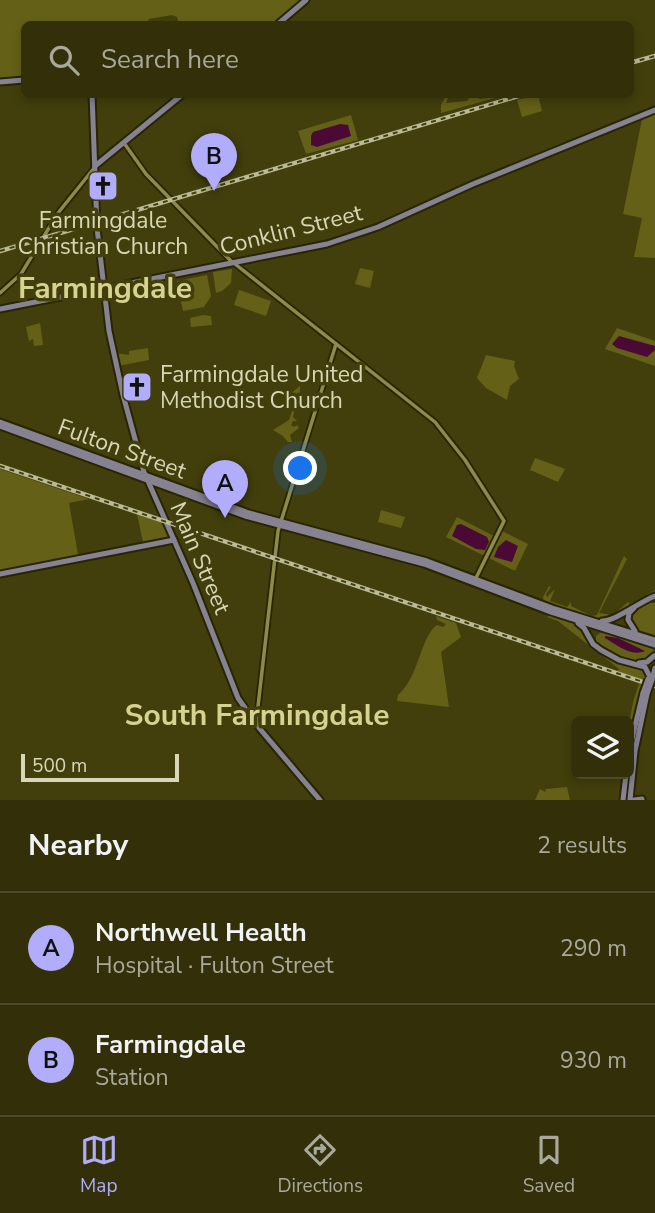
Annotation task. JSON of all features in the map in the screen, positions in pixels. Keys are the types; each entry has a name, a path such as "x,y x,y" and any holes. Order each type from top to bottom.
{"main road":[{"path":"282,21 306,0"},
{"path":"0,82 21,80"},
{"name":"Main Street","path":"92,98 97,219 112,346 147,479 195,586 234,691 256,724 320,800"},
{"path":"95,166 178,98"},
{"name":"Conklin Street","path":"0,309 327,244 366,232 467,186 655,110"},
{"name":"Fulton Street","path":"0,424 85,454 160,485 279,524 475,580"},
{"name":"Fulton Street","path":"8,427 61,449 279,524 434,563 475,580"},
{"path":"61,449 82,456 85,454"},
{"path":"154,494 155,488 160,485"},
{"path":"0,574 174,540"},
{"path":"475,580 563,616 655,642"},
{"path":"475,580 655,642"},
{"path":"589,620 611,620 637,603 655,596"},
{"path":"514,598 535,605 539,603"},
{"path":"655,602 648,601 637,606 628,618 632,630 655,642"},
{"path":"563,616 582,625 598,649 645,667 651,678"},
{"path":"620,633 600,630 594,635 595,642 614,655 638,663 647,662 655,654"},
{"path":"651,678 655,654"},
{"path":"634,733 655,668"},
{"path":"642,799 632,800 636,743 645,694"},
{"path":"623,800 625,779"}],"street":[{"path":"124,143 146,174 234,263 435,422 465,460 504,521 475,580"},
{"path":"0,293 21,274 74,190 95,166"},
{"path":"256,724 279,524 336,344"}],"shaded area":[{"path":"0,0 304,0 279,21 178,21 172,15 148,21 21,21 21,78 0,79"},
{"path":"445,98 448,98 446,103 467,101 469,98 495,98 441,113"},
{"path":"539,98 542,111 522,117 517,100"},
{"path":"655,114 655,258 634,257 642,218 623,214 642,119"},
{"path":"351,115 358,140 306,154 298,131"},
{"path":"340,124 348,125 351,136 317,147 311,145 313,132"},
{"path":"360,268 374,271 370,288 355,284"},
{"path":"232,269 231,283 216,293 213,272"},
{"path":"207,275 211,296 204,307 183,311 177,281"},
{"path":"239,290 271,301 266,316 234,305"},
{"path":"211,316 212,325 191,327 190,318"},
{"path":"40,323 43,345 34,346 33,339 29,341 26,327"},
{"path":"617,328 655,341 655,366 605,349"},
{"path":"619,336 655,346 655,350 647,357 617,348 612,344"},
{"path":"148,348 149,360 118,366 115,353 129,355 129,351"},
{"path":"486,355 515,361 519,379 510,386 507,400 486,388 477,378"},
{"path":"300,386 300,396 304,401 299,400 300,408 295,407 293,417 297,421 293,421 291,425 297,425 299,428 290,435 292,442 288,442 273,430 289,420 295,402 290,394"},
{"path":"535,458 565,469 558,482 530,470"},
{"path":"0,469 89,499 69,503 79,560 0,574"},
{"path":"381,510 405,517 401,528 378,522"},
{"path":"137,514 167,524 174,540 144,547"},
{"path":"457,517 496,537 500,530 528,544 515,571 446,537"},
{"path":"461,524 487,537 489,542 485,550 476,549 452,536 457,525"},
{"path":"506,540 518,546 512,562 494,557 498,547"},
{"path":"624,556 627,559 599,613 613,615 628,602 630,604 655,590 655,595 615,616 599,619 544,602 543,597 549,586 551,587 547,597 555,589 550,601 567,607 571,602 571,606 592,616 597,615"},
{"path":"655,603 655,638 637,632 629,617 635,609"},
{"path":"550,614 579,625 593,646 644,669 647,676 645,681 509,634 617,671 619,669 558,621 547,617"},
{"path":"436,616 456,623 461,637 441,652 449,707 397,701 398,695 411,679 431,631 437,625 443,627 446,624 437,620"},
{"path":"603,631 654,648 651,657 637,661 615,655 596,642 596,636"},
{"path":"605,636 618,638 645,651 629,651"},
{"path":"629,680 643,685 634,717 631,716 639,684"},
{"path":"567,787 570,800 535,800 540,789 545,792 546,789"}],"railway":[{"path":"634,62 655,56"},
{"path":"0,251 512,98"},
{"path":"0,466 655,686"}],"place":[{"name":"Farmingdale Christian Church","path":"103,186"},
{"name":"Farmingdale","path":"214,191"},
{"name":"Farmingdale United Methodist Church","path":"137,387"},
{"name":"Northwell Health","path":"225,518"}],"district":[{"name":"Farmingdale","path":"105,288"},
{"name":"South Farmingdale","path":"257,715"}]}
